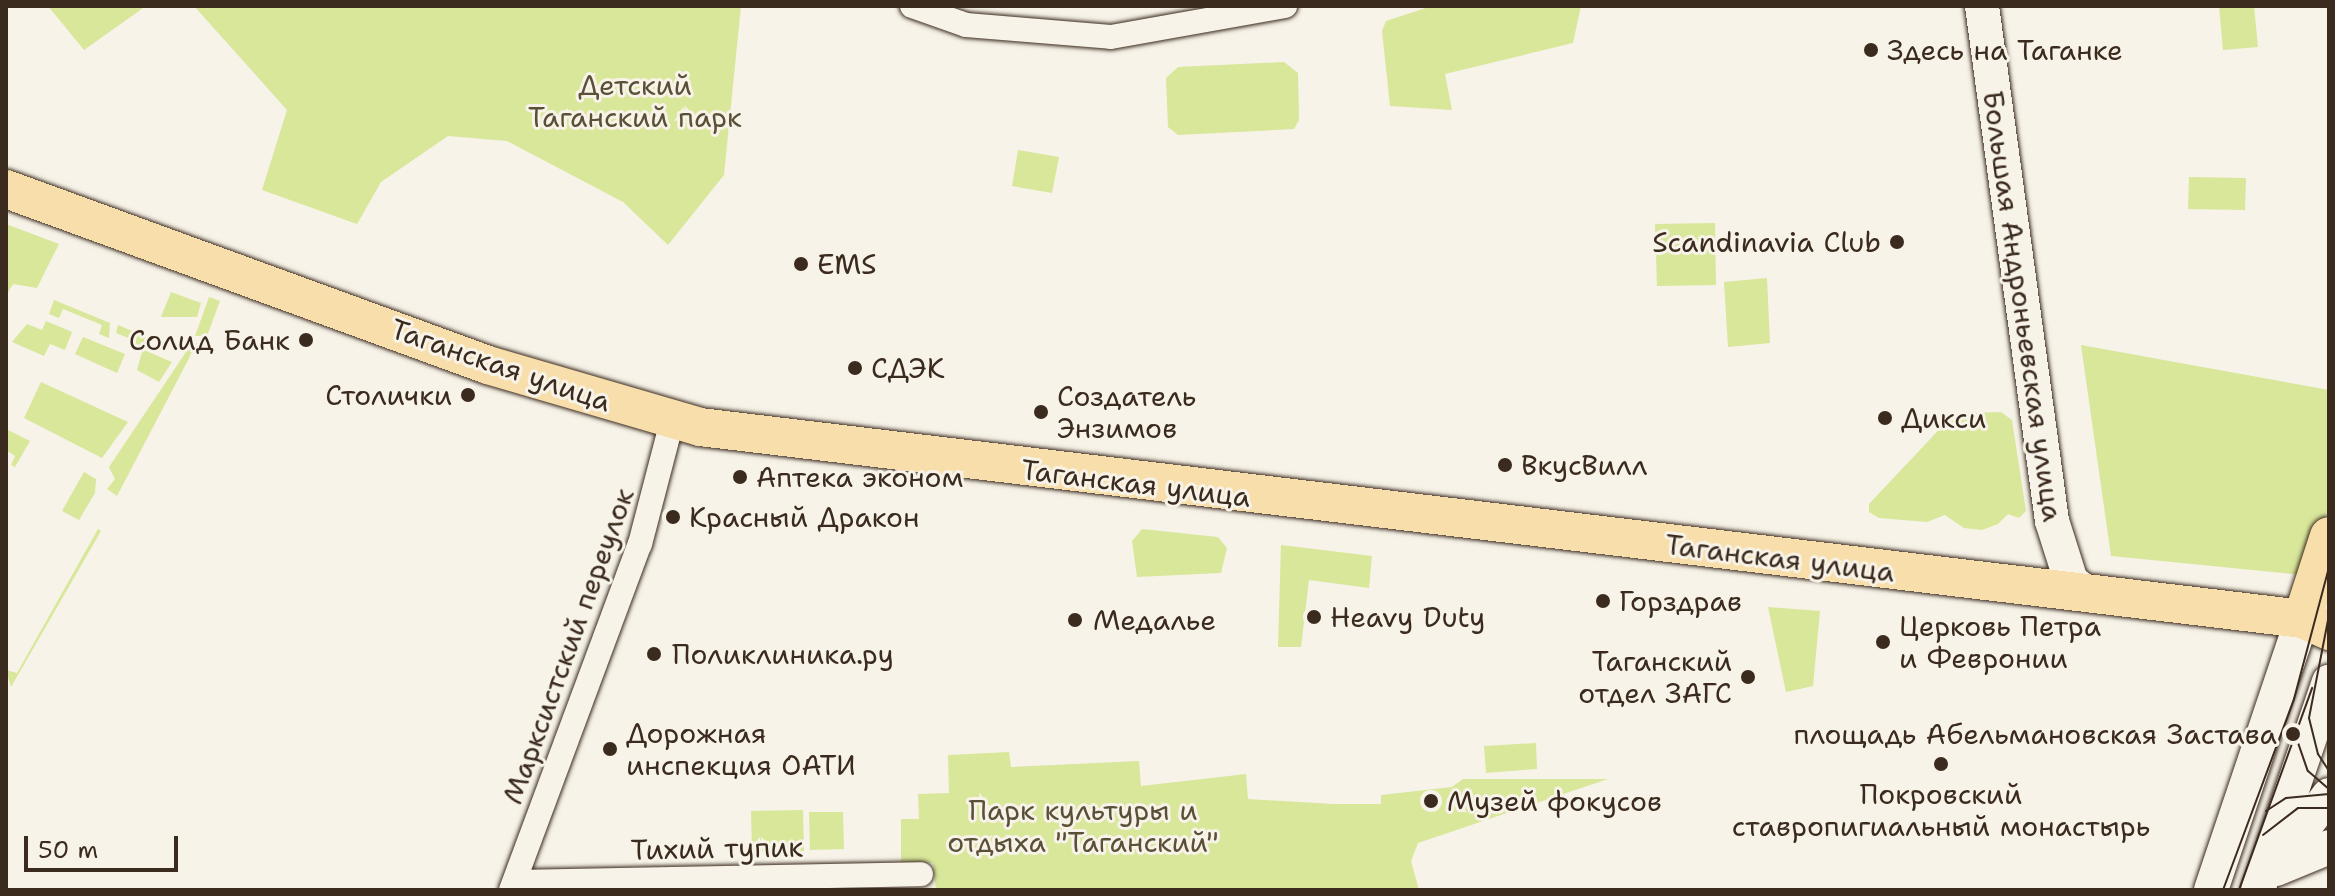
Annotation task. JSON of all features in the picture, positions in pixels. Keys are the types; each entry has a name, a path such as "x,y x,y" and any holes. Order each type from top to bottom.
{"main road":[{"name":"Таганская улица","path":"6,189 488,365 672,421 1047,472 2320,622"},
{"path":"2320,622 2329,536"}],"street":[{"path":"912,6 966,25 1111,37 1213,12 1285,6"},
{"name":"Большая Андроньевская улица","path":"1982,6 2054,532 2071,581 2089,595"},
{"name":"Марксистский переулок","path":"513,886 640,544 672,421"},
{"path":"2211,890 2320,622"},
{"path":"2259,888 2329,682"},
{"path":"2319,715 2329,754"},
{"path":"2259,888 2329,795"},
{"path":"2259,888 2293,858 2329,847"},
{"name":"Тихий тупик","path":"513,886 921,874"}],"green space":[{"path":"48,6 146,6 84,50"},
{"name":"Детский Таганский парк","path":"194,6 741,6 724,175 668,245 623,202 507,141 448,136 381,182 357,224 262,190 287,110"},
{"path":"1432,6 1581,6 1573,43 1445,74 1452,110 1390,106 1382,31 1386,21"},
{"path":"2219,6 2254,6 2258,47 2223,50"},
{"path":"1284,62 1298,73 1299,120 1294,129 1178,135 1168,127 1166,78 1178,67"},
{"path":"1018,150 1059,157 1052,193 1012,186"},
{"path":"2189,177 2246,178 2245,210 2188,209"},
{"path":"1715,223 1716,285 1657,286 1655,224"},
{"path":"6,224 59,244 37,288 13,284 6,296"},
{"path":"1767,278 1770,343 1728,347 1724,282"},
{"path":"171,292 201,303 197,317 161,317"},
{"path":"209,297 220,301 207,336 195,336"},
{"path":"54,300 110,323 109,338 99,334 102,325 63,309 59,318 49,314"},
{"path":"46,321 72,332 65,350 50,344 44,356 12,342 27,324 42,330"},
{"path":"118,325 149,338 144,350 172,362 159,382 137,370 142,352 134,348 136,341 116,333"},
{"path":"83,337 125,354 117,373 75,354"},
{"path":"192,343 197,343 117,496 107,489 115,479 109,467"},
{"path":"2081,345 2329,390 2329,507 2303,575 2111,556"},
{"path":"41,382 128,422 102,458 24,418"},
{"path":"2001,412 2012,420 2026,511 2019,518 2008,514 1998,524 1982,530 1964,528 1945,515 1927,522 1879,518 1869,512 1869,504 1949,419 1965,413"},
{"path":"6,429 30,441 15,467 11,465 15,456 6,450"},
{"path":"84,472 96,479 95,493 79,520 62,511"},
{"path":"98,529 101,531 11,687 6,670 17,673"},
{"path":"1142,529 1218,537 1227,548 1221,573 1137,577 1132,541"},
{"path":"1281,545 1372,556 1369,588 1309,580 1301,647 1278,647"},
{"path":"1768,607 1820,611 1813,686 1786,692"},
{"path":"1536,743 1537,769 1486,773 1484,746"},
{"name":"Парк культуры и отдыха \"Таганский\"","path":"1009,752 1011,767 1139,761 1141,786 1246,774 1248,799 1333,804 1381,804 1381,795 1452,787 1463,779 1608,779 1418,843 1411,861 1419,890 936,890 933,863 901,864 901,819 919,819 918,794 949,793 948,755"},
{"path":"803,810 804,851 752,852 751,811"},
{"path":"809,812 843,812 844,849 810,850"}],"tram line":[{"path":"2223,890 2294,699 2329,567"},
{"path":"2329,615 2309,718 2318,754 2329,771"},
{"path":"2239,890 2312,688"},
{"path":"2295,734 2308,771 2329,789"},
{"path":"2266,811 2286,798 2329,794"},
{"path":"2263,835 2298,808 2329,808"}],"place":[{"name":"Здесь на Таганке","path":"1871,50"},
{"name":"Scandinavia Club","path":"1897,242"},
{"name":"EMS","path":"801,264"},
{"name":"Солид Банк","path":"306,340"},
{"name":"СДЭК","path":"855,368"},
{"name":"Столички","path":"468,395"},
{"name":"Создатель Энзимов","path":"1041,412"},
{"name":"Дикси","path":"1885,418"},
{"name":"ВкусВилл","path":"1505,465"},
{"name":"Аптека эконом","path":"740,477"},
{"name":"Красный Дракон","path":"673,517"},
{"name":"Горздрав","path":"1603,601"},
{"name":"Heavy Duty","path":"1314,617"},
{"name":"Медалье","path":"1075,620"},
{"name":"Церковь Петра и Февронии","path":"1883,642"},
{"name":"Поликлиника.ру","path":"654,654"},
{"name":"Таганский отдел ЗАГС","path":"1748,677"},
{"name":"площадь Абельмановская Застава","path":"2293,734"},
{"name":"Дорожная инспекция ОАТИ","path":"610,749"},
{"name":"Покровский ставропигиальный монастырь","path":"1941,764"},
{"name":"Музей фокусов","path":"1431,801"}]}
